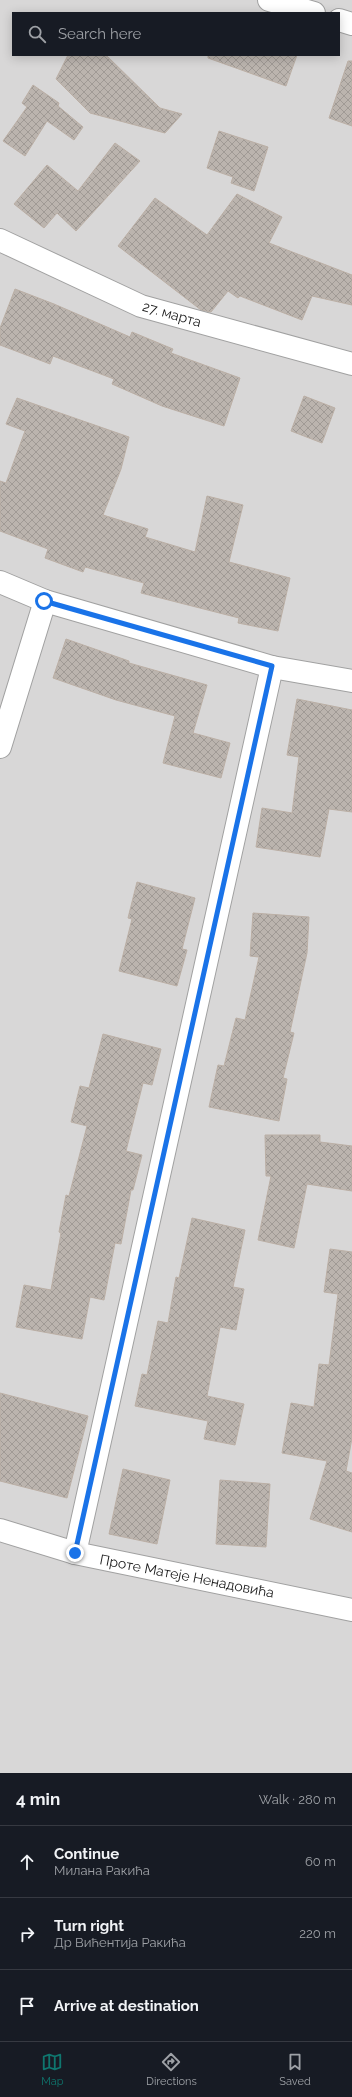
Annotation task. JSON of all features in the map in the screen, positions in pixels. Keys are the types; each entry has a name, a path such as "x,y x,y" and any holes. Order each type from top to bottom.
{"street":[{"path":"269,0 311,12"},
{"path":"340,20 352,24"},
{"name":"27. марта","path":"0,240 141,306 352,364"},
{"path":"0,582 44,601 272,666 352,681"},
{"path":"0,747 44,601"},
{"path":"75,1553 272,666"},
{"name":"Проте Матеје Ненадовића","path":"0,1530 75,1553 352,1610"}],"shaded area":[{"path":"0,0 352,0 352,1773 0,1773"}],"building":[{"path":"68,56 107,56 160,108 182,114 165,133 90,113 56,79"},
{"path":"208,56 297,56 286,86 208,58"},
{"path":"348,61 352,61 352,126 329,118"},
{"path":"33,85 59,103 58,106 83,127 74,140 47,121 25,156 3,141 27,107 22,103"},
{"path":"219,131 268,147 254,191 231,183 233,177 207,168"},
{"path":"115,143 140,161 76,231 57,213 44,228 14,204 47,165 78,191"},
{"path":"237,194 282,217 269,243 352,275 352,305 312,296 302,320 240,296 238,298 228,291 211,312 201,310 118,246 155,198 207,235"},
{"path":"15,289 130,337 132,332 173,349 171,353 240,378 224,426 162,406 112,384 114,379 53,356 50,364 0,345 0,328"},
{"path":"304,396 335,408 322,443 291,431"},
{"path":"17,398 129,437 121,469 103,515 148,529 145,537 195,552 207,496 243,505 229,562 290,578 278,631 238,623 239,618 141,593 144,583 85,567 83,572 45,558 48,549 0,531 0,481 6,483 25,431 6,424"},
{"path":"66,639 129,661 129,663 207,685 193,733 230,743 221,778 163,763 175,716 116,700 53,678"},
{"path":"297,699 352,710 352,812 329,809 320,857 256,847 262,808 292,813 299,757 287,755"},
{"path":"137,882 195,898 182,949 187,950 177,986 119,971 132,919 128,918"},
{"path":"253,913 309,917 307,953 290,1032 294,1033 283,1078 287,1079 279,1121 209,1107 218,1065 224,1066 236,1018 245,1020 259,957 250,956"},
{"path":"103,1034 161,1049 152,1085 143,1083 126,1151 142,1155 133,1190 131,1190 121,1244 115,1243 104,1300 90,1297 82,1339 16,1327 24,1285 51,1290 66,1195 69,1196 87,1126 71,1122 80,1086 89,1088"},
{"path":"265,1135 320,1135 320,1142 352,1146 352,1191 307,1184 294,1248 258,1240 271,1176 266,1176"},
{"path":"192,1218 245,1230 233,1287 244,1289 236,1330 220,1327 207,1396 244,1404 235,1445 204,1439 208,1421 135,1406 142,1374 147,1375 158,1321 168,1323 176,1277 179,1278"},
{"path":"330,1249 352,1252 352,1438 346,1471 352,1473 352,1532 310,1519 327,1461 282,1453 291,1403 314,1407 319,1364 329,1365 338,1294 324,1292"},
{"path":"0,1393 88,1416 67,1498 0,1481"},
{"path":"123,1469 170,1480 157,1544 109,1534"},
{"path":"220,1480 270,1484 266,1547 216,1544"}],"route":[{"path":"44,601 272,666 75,1553"}]}
